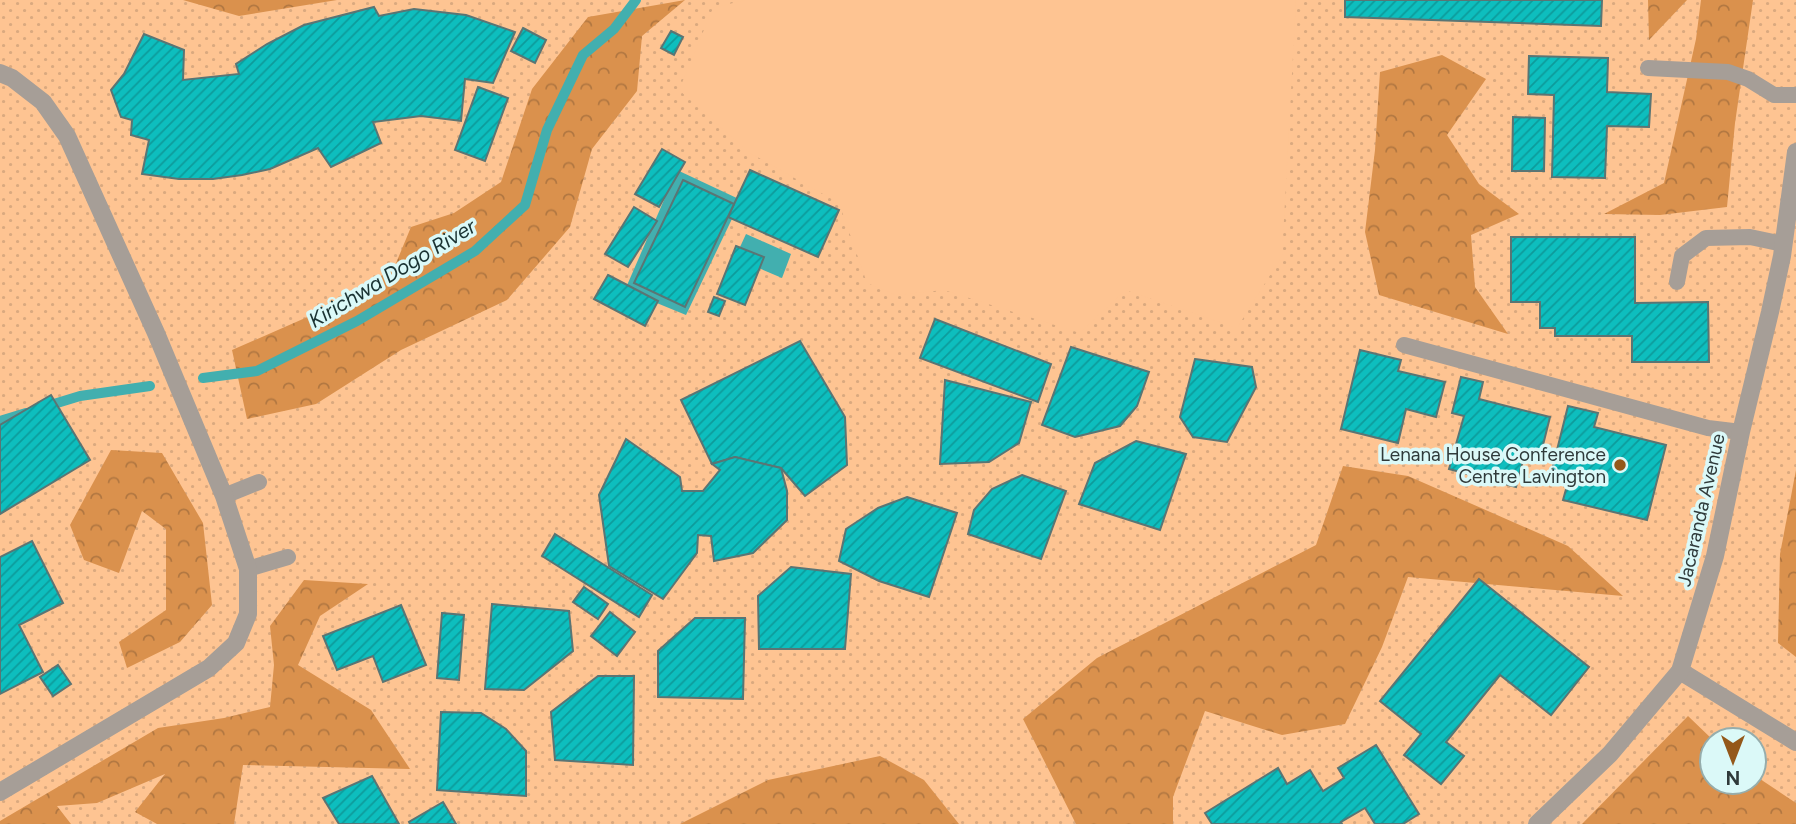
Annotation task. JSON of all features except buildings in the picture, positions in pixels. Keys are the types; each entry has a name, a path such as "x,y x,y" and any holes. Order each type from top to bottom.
{"street":[{"path":"0,74 12,78 43,102 67,136 156,333 224,496 248,569 248,614 236,643 209,668 0,792"},
{"name":"Jacaranda Avenue","path":"1537,824 1610,754 1680,671 1715,556 1770,312 1796,152"},
{"path":"1680,671 1796,742"}],"lane":[{"path":"1648,68 1728,72 1748,79 1774,95 1796,95"},
{"path":"1677,282 1682,256 1706,238 1750,237 1783,244"},
{"path":"1404,345 1708,428 1741,432"},
{"path":"224,496 259,482"},
{"path":"248,569 289,557"}],"shaded area":[{"path":"0,0 1796,0 1796,824 0,824"},
{"path":"745,0 1296,0 1282,256 1237,328 1125,290 1080,333 944,290 896,295 867,283 839,203 750,153 679,90 713,8"}],"green space":[{"path":"183,0 337,0 239,16"},
{"path":"685,0 642,36 637,91 592,149 570,227 507,300 401,350 316,404 247,419 232,350 328,308 394,268 411,227 454,213 501,182 532,89 588,17"},
{"path":"1648,0 1687,0 1649,40"},
{"path":"1701,0 1753,0 1735,123 1727,207 1660,215 1604,214 1664,183 1696,39"},
{"path":"1442,55 1486,79 1447,135 1479,184 1519,214 1471,235 1475,287 1508,334 1379,295 1365,232 1375,150 1380,72"},
{"path":"111,450 162,453 203,523 212,605 180,642 127,668 119,642 166,610 166,529 142,511 119,573 84,560 70,525"},
{"path":"1343,466 1408,476 1568,546 1623,596 1408,577 1382,647 1345,724 1282,735 1205,711 1173,797 1173,824 1076,824 1023,719 1097,658 1316,545"},
{"path":"1796,470 1796,657 1778,643 1780,554"},
{"path":"304,580 368,584 320,616 298,665 371,710 410,769 243,765 234,824 157,824 135,812 165,774 97,803 57,806 71,824 0,824 0,821 158,728 224,718 270,707 274,665 270,626"},
{"path":"1688,716 1698,726 1698,796 1768,796 1768,784 1796,803 1796,824 1582,824"},
{"path":"880,756 924,780 959,824 680,824 768,780"}],"water":[{"path":"677,170 741,200 686,315 625,290"},
{"path":"746,234 791,254 782,278 735,258"}],"waterway":[{"name":"Kirichwa Dogo River","path":"203,378 257,371 357,321 475,251 525,205 547,130 583,55 614,29 636,0"},
{"name":"Kirichwa Dogo River","path":"44,407 80,396 150,386"},
{"name":"Kirichwa Dogo River","path":"0,421 26,413"}],"place":[{"name":"Lenana House Conference Centre Lavington","path":"1620,465"}]}
